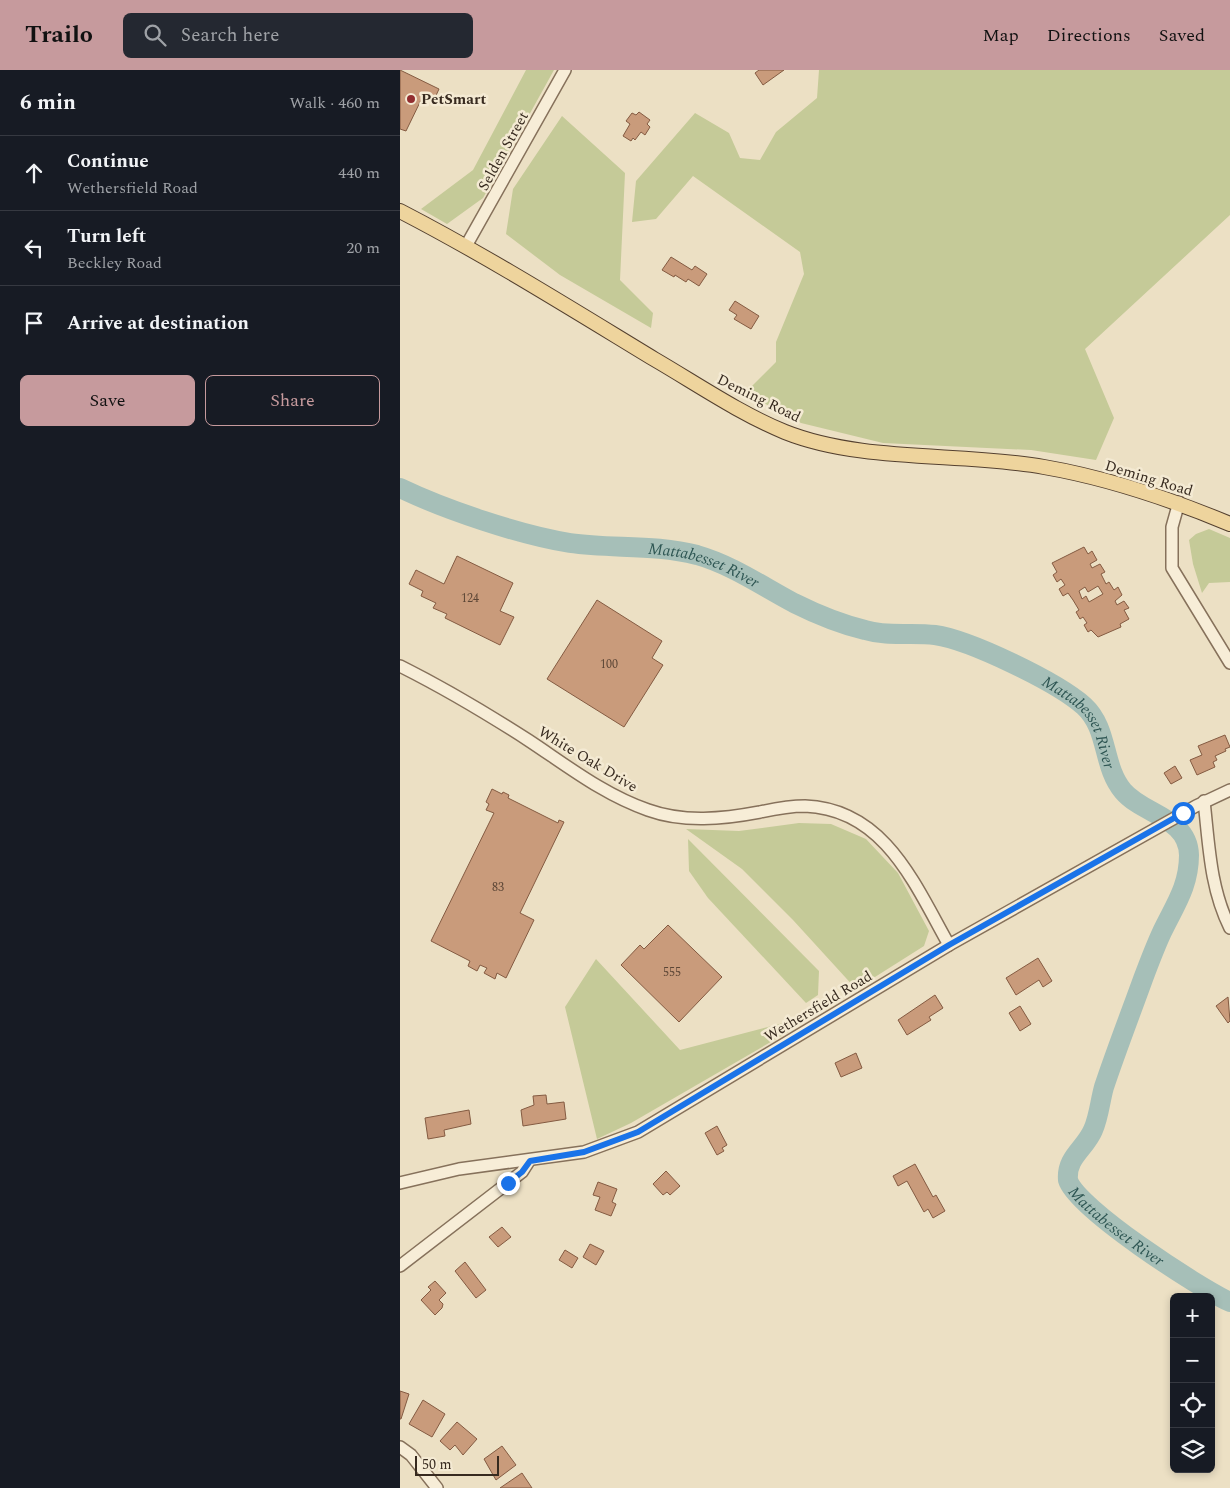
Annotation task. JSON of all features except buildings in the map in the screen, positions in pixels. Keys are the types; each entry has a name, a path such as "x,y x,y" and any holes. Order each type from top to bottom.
{"main road":[{"name":"Deming Road","path":"400,210 466,246 730,404 785,432 837,446 1044,467 1128,487 1179,502 1230,524"}],"street":[{"name":"Selden Street","path":"466,246 566,70"},
{"path":"1179,502 1172,527 1172,568 1230,663"},
{"name":"White Oak Drive","path":"400,666 483,711 618,798 649,810 675,816 701,818 732,817 805,806 833,811 856,819 875,832 891,848 907,871 949,945"},
{"name":"Wethersfield Road","path":"400,1183 459,1169 530,1161 584,1152 638,1132 949,945 1204,801 1230,790"},
{"path":"1204,801 1214,883 1218,902 1230,928"},
{"path":"400,1266 522,1172 530,1161"},
{"path":"400,1447 411,1455 437,1488"}],"green space":[{"path":"526,70 554,70 483,198 447,224 421,209 473,170"},
{"path":"819,70 1230,70 1230,215 1085,349 1114,418 1096,460 1031,450 883,443 801,423 745,393 776,362 776,342 804,274 800,252 693,176 656,219 632,222 636,181 695,113 729,133 740,158 760,160 776,132 817,98"},
{"path":"562,116 625,173 620,280 653,313 651,328 560,275 506,234 513,189"},
{"path":"1209,529 1230,538 1230,582 1209,583 1202,593 1193,564 1189,540 1196,534"},
{"path":"799,823 831,824 866,839 898,873 929,931 924,946 856,989 793,920 742,869 686,829 739,831"},
{"path":"688,839 819,971 818,995 806,1003 708,898 689,871"},
{"path":"596,959 680,1050 787,1022 788,1032 631,1123 597,1139 565,1007"}],"waterway":[{"name":"Mattabesset River","path":"400,488 439,505 484,521 550,539 586,545 665,549 710,559 735,570 802,607 846,625 882,633 935,635 990,653 1054,685 1084,706 1098,725 1116,781 1123,791 1142,806 1173,824 1187,842 1189,855 1184,886 1159,938 1118,1046 1104,1087 1095,1125 1090,1137 1070,1165 1068,1180 1076,1193 1092,1209 1140,1246 1167,1265 1230,1302"}],"place":[{"name":"PetSmart","path":"411,99"}],"route":[{"path":"508,1183 526,1168 530,1161 584,1152 638,1132 949,945 1183,813"}]}
